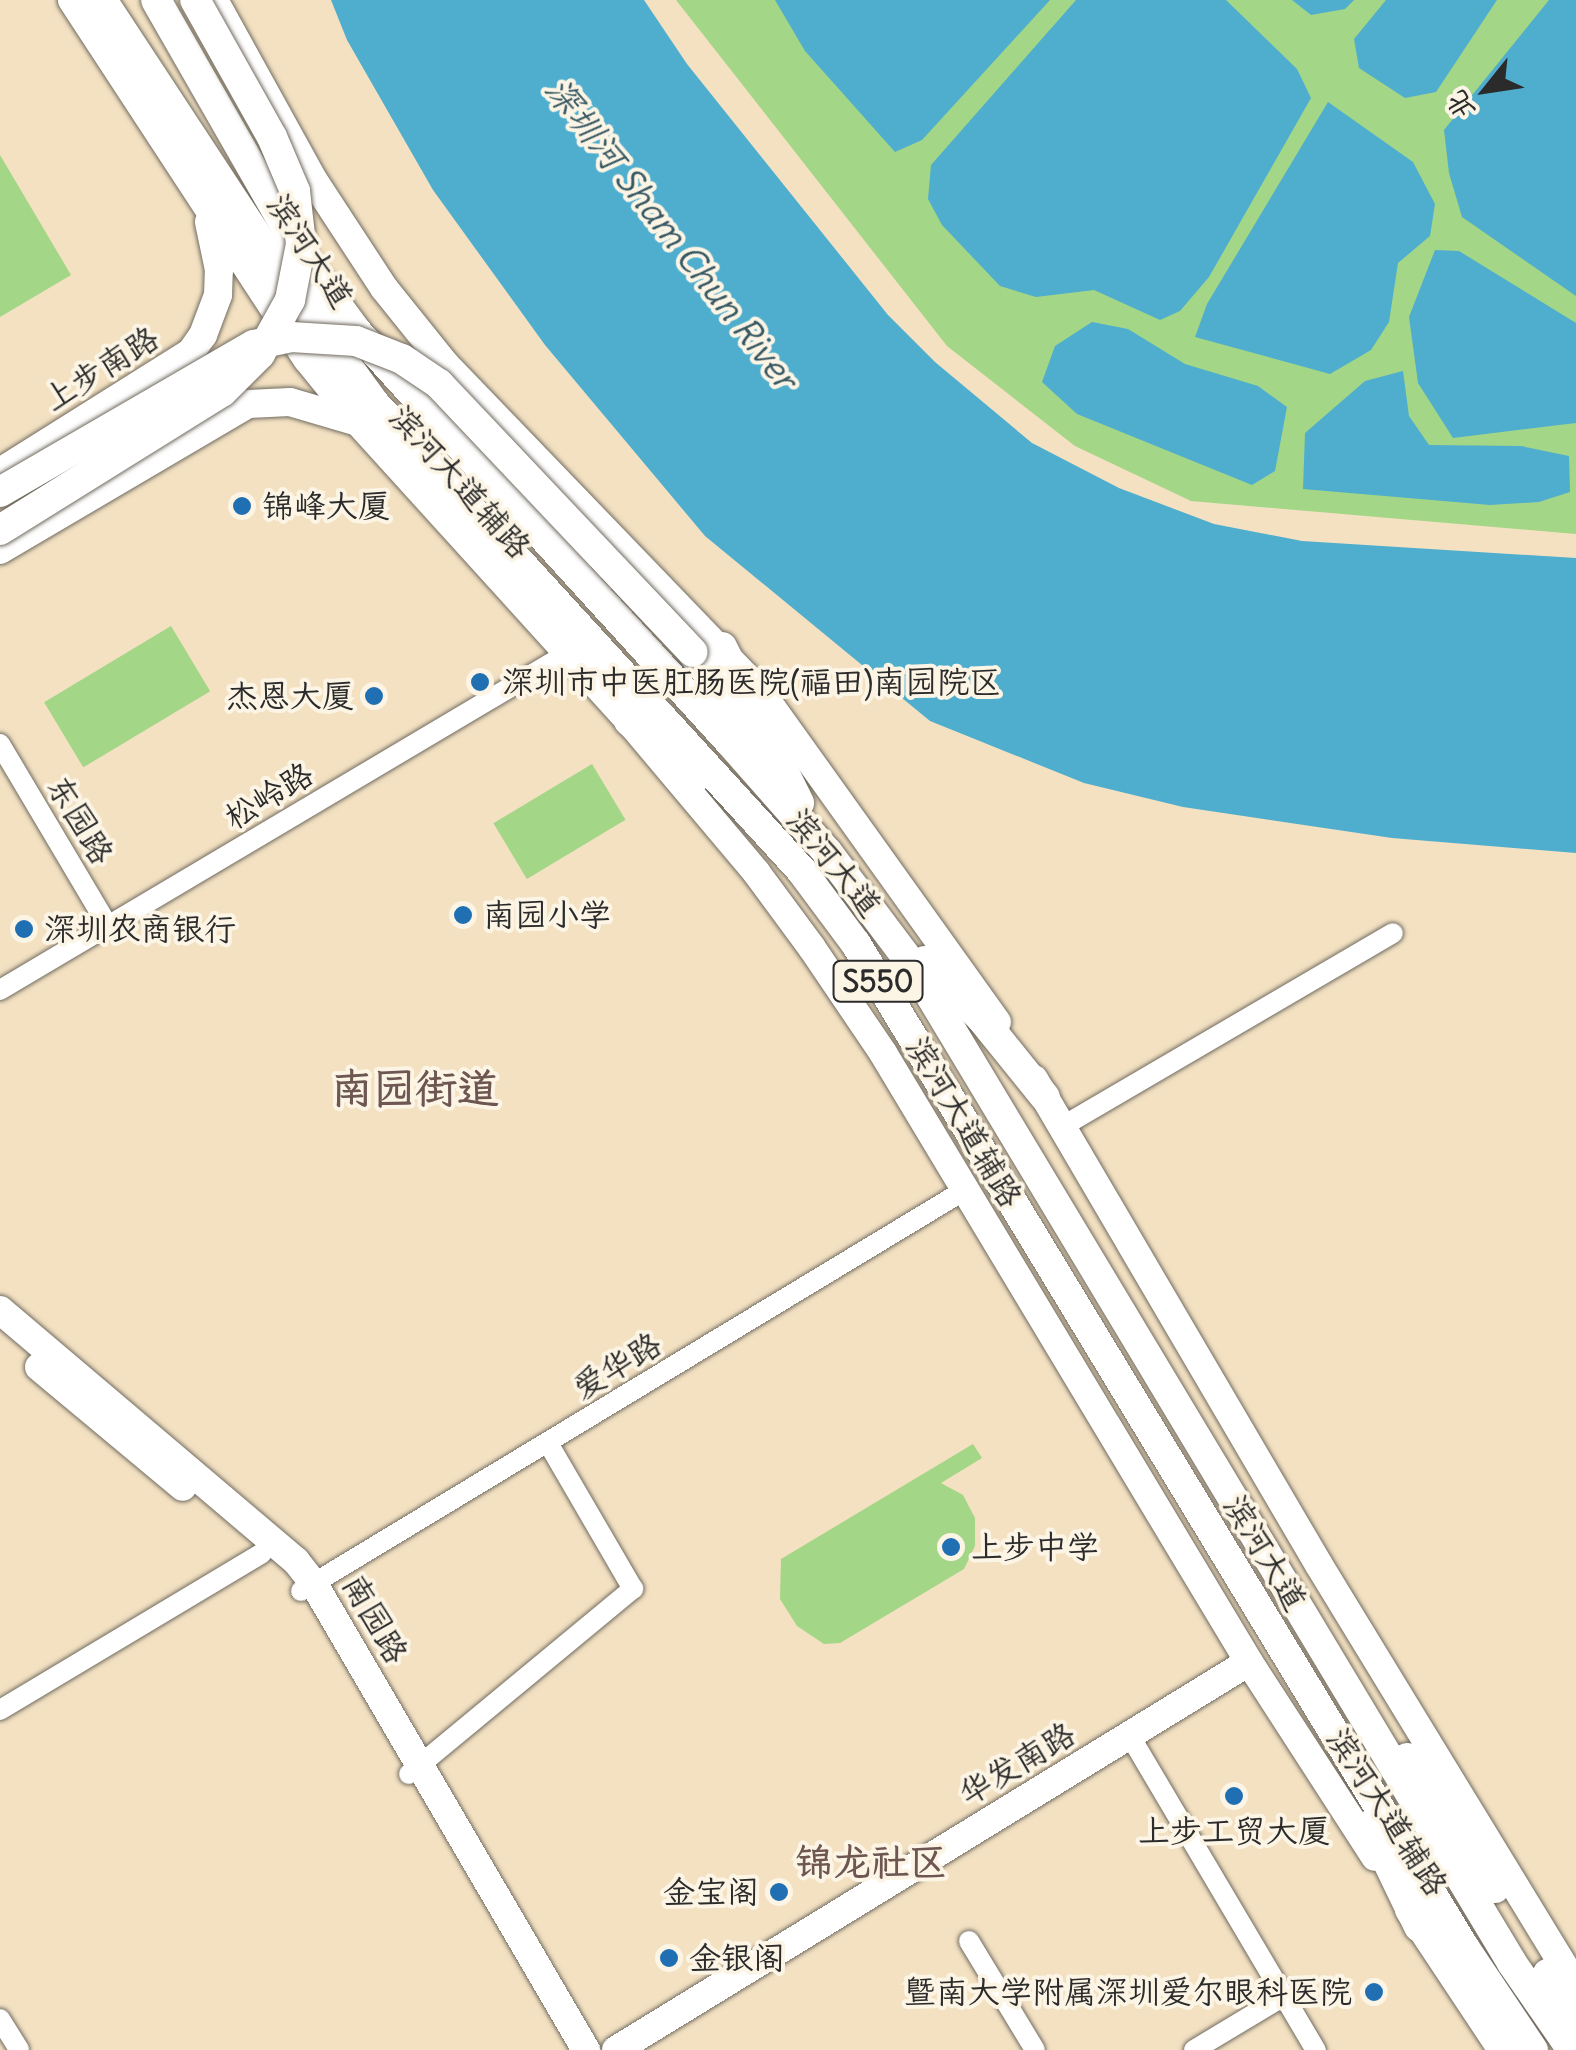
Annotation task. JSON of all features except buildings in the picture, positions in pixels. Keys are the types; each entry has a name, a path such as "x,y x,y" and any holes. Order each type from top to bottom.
{"highway":[{"name":"滨河大道","path":"102,0 300,302 374,402 801,870 889,998 1464,1947 1533,2050"},
{"path":"115,0 157,80"},
{"path":"0,530 222,392 260,354 290,300 301,244 295,191 272,137 196,0"},
{"name":"滨河大道","path":"157,6 310,267 357,332 855,887 961,1042 1512,1964 1572,2050"},
{"path":"0,492 254,345 291,337 356,341 402,359 439,384 692,652 781,770 828,853"},
{"path":"722,647 757,710 781,770"},
{"path":"629,720 801,870"},
{"path":"855,887 982,1018 1045,1097"},
{"path":"1329,1662 1420,1774 1495,1888"},
{"path":"1305,1687 1419,1927"}],"main road":[{"name":"滨河大道辅路","path":"72,0 266,300 358,422 629,720 756,872 812,948 883,1054 1249,1662 1502,2050"},
{"name":"滨河大道辅路","path":"214,0 314,181 412,326 760,691 991,1012 1063,1126 1436,1759 1568,1988 1576,2015"},
{"name":"上步南路","path":"0,472 174,366 203,335 218,295 215,244 195,187"},
{"path":"174,366 202,360 221,372 229,393 227,404 214,421"},
{"path":"0,550 238,408 268,401 301,404 358,422"},
{"name":"南园路","path":"0,1310 278,1542 414,1769 571,2050"},
{"name":"南园路","path":"0,1334 308,1587"},
{"name":"华发南路","path":"616,2050 1249,1662"},
{"name":"滨河大道辅路","path":"1436,1759 1495,1888 1568,1988"},
{"name":"南园路","path":"414,1769 586,2050"},
{"path":"1452,1978 1482,2050"}],"street":[{"name":"松岭路","path":"0,990 568,653"},
{"name":"东园路","path":"0,744 108,926"},
{"path":"1063,1126 1393,933"},
{"name":"爱华路","path":"308,1587 963,1191"},
{"path":"414,1769 633,1590 548,1443"},
{"path":"0,1710 262,1553"},
{"path":"1130,1736 1316,2050"},
{"path":"969,1941 1035,2050"},
{"path":"1194,2050 1284,1996"},
{"path":"0,2019 19,2050"}],"green space":[{"path":"676,0 1576,0 1576,534 1191,501 1075,446 947,346"},
{"path":"0,155 71,275 0,317"},
{"path":"171,626 210,691 83,767 44,702"},
{"path":"592,764 625,820 527,879 493,823"},
{"path":"973,1444 982,1458 941,1483 963,1495 975,1518 975,1546 964,1569 840,1643 824,1644 797,1626 780,1599 781,1559"}],"water":[{"name":"深圳河 Sham Chun River","path":"331,0 644,0 687,64 888,315 935,362 1032,443 1119,488 1214,524 1302,541 1576,558 1576,853 1392,838 1183,807 1084,783 930,721 705,536 545,345 433,190 347,40"},
{"path":"775,0 1050,0 922,140 895,152 805,51"},
{"path":"1076,0 1226,0 1297,69 1311,98 1209,277 1180,311 1160,320 1094,290 1036,297 1000,286 942,225 928,199 931,165"},
{"path":"1292,0 1354,0 1345,9 1311,15"},
{"path":"1386,0 1497,0 1436,92 1405,98 1359,68 1354,39"},
{"path":"1549,0 1576,0 1576,296 1462,217 1449,173 1444,130"},
{"path":"1328,102 1413,162 1435,204 1430,236 1398,263 1389,322 1371,350 1330,374 1195,337 1207,304"},
{"path":"1435,250 1459,251 1576,323 1576,423 1453,438 1418,383 1409,317"},
{"path":"1092,322 1128,329 1185,364 1258,386 1287,407 1275,471 1252,485 1077,414 1042,382 1055,346"},
{"path":"1403,371 1409,416 1429,445 1521,446 1569,456 1570,492 1539,502 1490,505 1303,489 1305,433 1365,381"}],"place":[{"name":"锦峰大厦","path":"242,506"},
{"name":"深圳市中医肛肠医院(福田)南园院区","path":"480,682"},
{"name":"杰恩大厦","path":"374,696"},
{"name":"南园小学","path":"463,915"},
{"name":"深圳农商银行","path":"24,929"},
{"name":"上步中学","path":"951,1547"},
{"name":"上步工贸大厦","path":"1234,1796"},
{"name":"金宝阁","path":"779,1892"},
{"name":"金银阁","path":"669,1958"},
{"name":"暨南大学附属深圳爱尔眼科医院","path":"1374,1992"}],"district":[{"name":"南园街道","path":"415,1088"},
{"name":"锦龙社区","path":"871,1862"}]}
